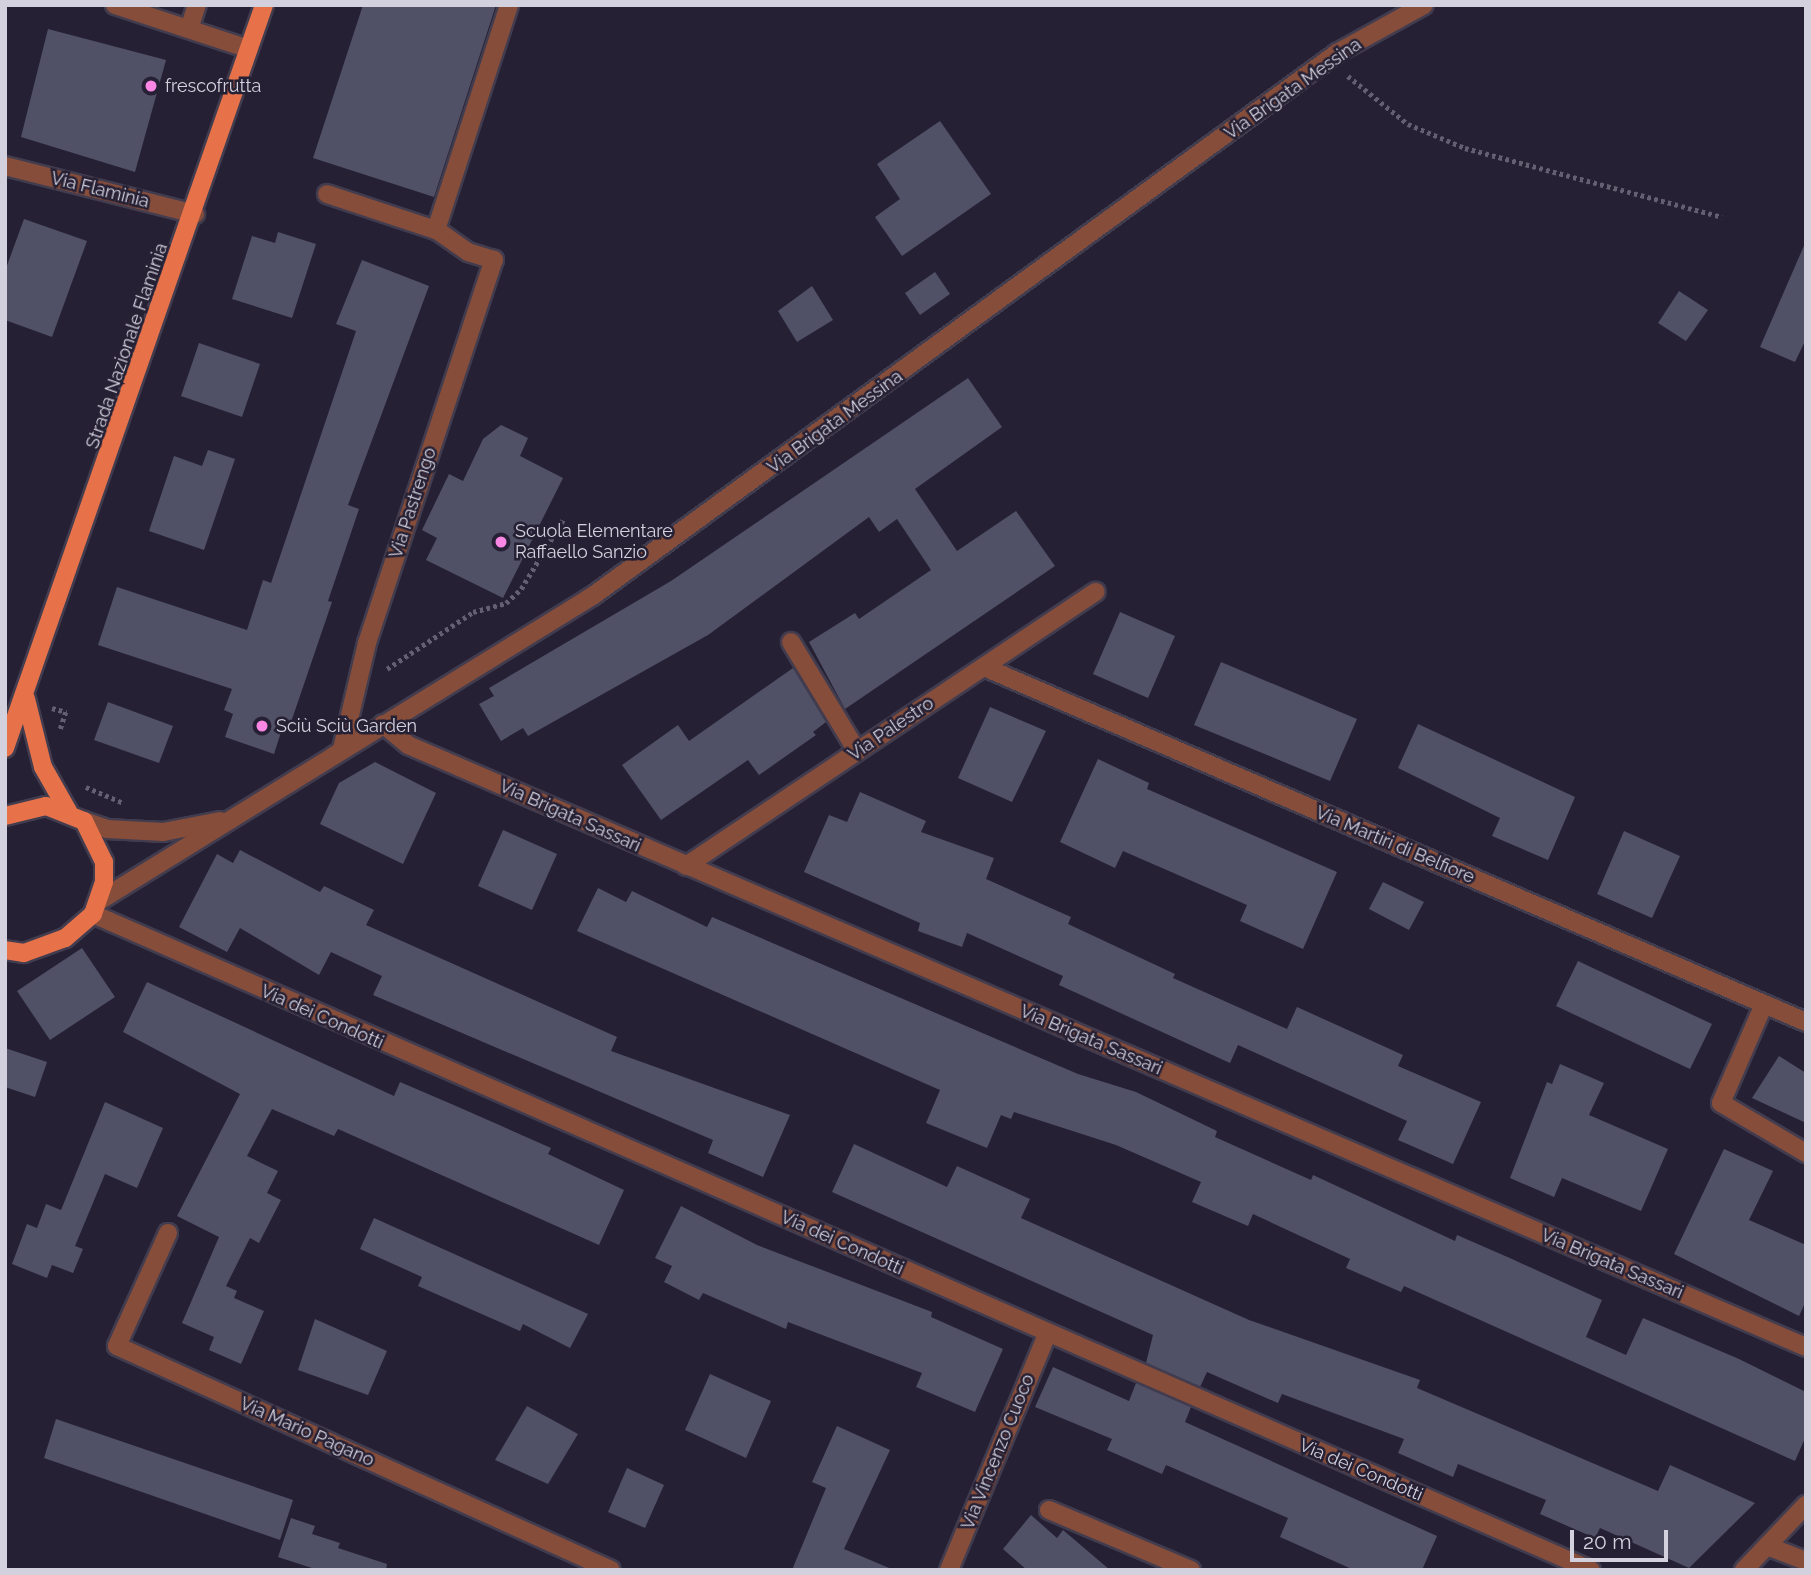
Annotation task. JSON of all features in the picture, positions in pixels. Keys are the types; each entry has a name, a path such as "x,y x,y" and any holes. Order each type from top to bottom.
{"main road":[{"name":"Strada Nazionale Flaminia","path":"5,748 26,699 195,214 264,5"},
{"path":"26,699 43,767 68,811"},
{"path":"5,816 46,806 68,811 84,821 104,862 96,908 65,938 24,953 5,966"},
{"path":"5,950 24,953"}],"street":[{"path":"115,5 249,49"},
{"path":"189,29 197,5"},
{"path":"327,194 436,230 509,5"},
{"name":"Via Brigata Messina","path":"96,908 230,818 594,595 1337,53 1424,5"},
{"name":"Via Flaminia","path":"5,166 195,214"},
{"name":"Via Pastrengo","path":"342,749 367,643 494,260 468,252 436,230"},
{"name":"Via Palestro","path":"686,866 1096,592"},
{"path":"791,642 857,751"},
{"name":"Via Martiri di Belfiore","path":"984,667 1806,1022"},
{"name":"Via Brigata Sassari","path":"383,724 408,745 1806,1347"},
{"name":"Via Brigata Messina","path":"84,821 107,829 163,832 230,818"},
{"name":"Via dei Condotti","path":"96,908 1047,1334 1591,1570"},
{"path":"1764,1004 1721,1103 1806,1153"},
{"name":"Via Mario Pagano","path":"168,1233 117,1346 611,1570"},
{"name":"Via Vincenzo Cuoco","path":"949,1570 1047,1334"},
{"path":"1744,1570 1806,1505"},
{"path":"1049,1510 1191,1570"},
{"path":"1767,1546 1806,1561"}],"path":[{"path":"1337,53 1351,83 1408,124 1465,148 1721,217"},
{"path":"403,662 473,612 506,603 520,589 564,518"},
{"path":"26,699 66,712 56,741"},
{"path":"82,784 130,803"}],"building":[{"path":"363,5 496,5 434,197 313,158"},
{"path":"48,29 166,60 135,172 21,137"},
{"path":"940,121 991,194 902,256 875,217 900,199 877,164"},
{"path":"24,219 87,241 52,337 5,320 5,271"},
{"path":"278,232 316,244 292,318 232,299 252,236 275,243"},
{"path":"1806,241 1806,339 1795,362 1760,347"},
{"path":"362,260 429,286 348,505 359,509 328,601 332,602 288,731 282,729 274,754 225,737 233,714 224,710 232,689 98,645 117,587 247,630 263,580 271,583 356,331 336,324"},
{"path":"935,272 950,294 920,315 905,293"},
{"path":"812,286 833,320 797,342 778,311"},
{"path":"1679,291 1708,310 1686,341 1658,323"},
{"path":"199,343 260,364 242,417 181,396"},
{"path":"968,378 1002,427 915,489 957,551 1016,511 1055,566 845,709 809,642 855,613 859,619 931,570 897,519 879,532 869,517 708,635 528,736 523,728 501,741 479,704 494,696 489,688 671,581"},
{"path":"501,425 528,438 520,456 563,478 503,598 426,560 437,538 422,530 449,474 463,481 483,439"},
{"path":"208,450 235,459 204,550 149,531 174,456 202,466"},
{"path":"1120,612 1175,636 1148,698 1093,674"},
{"path":"1221,662 1357,719 1330,781 1194,725"},
{"path":"793,668 826,722 813,732 816,735 759,775 748,760 661,820 622,765 678,725 689,741"},
{"path":"108,702 173,726 159,763 94,740"},
{"path":"990,707 1046,731 1012,802 958,778"},
{"path":"1418,724 1575,797 1548,860 1492,836 1500,818 1398,768"},
{"path":"1098,759 1149,783 1147,789 1337,872 1303,949 1240,921 1247,905 1123,851 1115,868 1060,842"},
{"path":"375,762 436,793 403,864 320,824 339,783"},
{"path":"860,792 926,821 921,832 994,858 986,879 1071,917 1068,924 1175,974 1173,978 1287,1029 1297,1007 1403,1055 1398,1066 1481,1102 1453,1164 1398,1140 1407,1121 1238,1045 1230,1063 1059,985 1063,976 967,933 962,947 918,931 920,923 804,872 829,815 847,822"},
{"path":"503,830 557,854 532,910 478,886"},
{"path":"1624,831 1680,856 1652,918 1597,894"},
{"path":"240,850 320,892 324,886 374,910 366,925 617,1037 611,1051 790,1115 763,1177 708,1153 713,1140 373,995 382,976 331,952 319,975 240,928 227,952 179,927 217,854 233,863"},
{"path":"1383,882 1424,902 1409,930 1369,909"},
{"path":"598,888 626,902 632,891 707,927 712,917 1078,1074 1136,1092 1217,1131 1215,1137 1311,1180 1313,1175 1455,1241 1457,1235 1512,1259 1602,1300 1586,1337 1626,1355 1643,1318 1739,1359 1806,1392 1806,1436 1795,1461 1404,1286 1401,1292 1346,1268 1350,1259 1253,1214 1248,1226 1192,1202 1201,1182 1116,1145 1014,1112 1011,1119 1001,1115 987,1148 926,1123 940,1090 577,931"},
{"path":"82,948 115,997 50,1040 17,991"},
{"path":"1578,961 1712,1024 1690,1069 1556,1006"},
{"path":"147,982 394,1096 400,1082 456,1106 551,1148 548,1154 624,1190 599,1245 338,1129 334,1136 272,1109 247,1156 278,1171 267,1193 281,1200 259,1243 250,1238 226,1286 237,1291 234,1298 264,1311 241,1364 209,1350 214,1337 182,1323 219,1237 177,1216 240,1094 123,1032"},
{"path":"5,1048 47,1062 35,1097 5,1087"},
{"path":"1779,1056 1806,1073 1806,1123 1752,1098"},
{"path":"1560,1064 1604,1083 1589,1115 1668,1149 1641,1211 1562,1178 1554,1197 1510,1178 1547,1082 1552,1084"},
{"path":"105,1102 163,1128 137,1188 105,1174 75,1246 83,1249 73,1273 52,1265 47,1278 12,1264 27,1224 37,1228 46,1204 61,1210"},
{"path":"854,1144 947,1187 957,1166 1030,1199 1021,1218 1249,1320 1420,1380 1417,1388 1658,1491 1670,1465 1755,1503 1689,1568 1600,1528 1595,1538 1540,1514 1546,1500 1458,1464 1453,1477 1398,1453 1404,1439 1282,1394 1278,1403 1207,1372 1200,1387 1146,1363 1153,1335 832,1192"},
{"path":"1724,1149 1773,1171 1749,1220 1806,1245 1806,1301 1799,1316 1674,1254"},
{"path":"681,1206 757,1245 932,1312 931,1317 1003,1349 975,1412 916,1387 922,1373 788,1322 786,1329 703,1293 699,1300 664,1282 672,1266 655,1258"},
{"path":"374,1218 588,1314 570,1348 523,1324 520,1331 418,1286 422,1277 360,1249"},
{"path":"315,1319 387,1351 368,1395 298,1370"},
{"path":"1053,1367 1129,1401 1136,1383 1191,1407 1185,1422 1437,1536 1422,1570 1354,1570 1280,1537 1288,1518 1166,1465 1162,1474 1107,1450 1112,1439 1035,1407"},
{"path":"710,1374 771,1401 746,1458 685,1430"},
{"path":"527,1406 578,1434 548,1484 495,1460"},
{"path":"56,1419 293,1500 280,1540 44,1458"},
{"path":"837,1426 890,1450 844,1549 894,1570 792,1570 826,1488 812,1482"},
{"path":"627,1468 664,1485 645,1528 608,1512"},
{"path":"1031,1515 1057,1538 1063,1530 1110,1570 1027,1570 1003,1549"},
{"path":"291,1518 315,1526 312,1534 340,1543 338,1548 387,1564 386,1570 318,1570 278,1557"}],"place":[{"name":"frescofrutta","path":"151,86"},
{"name":"Scuola Elementare Raffaello Sanzio","path":"501,542"},
{"name":"Sciù Sciù Garden","path":"262,726"}]}
